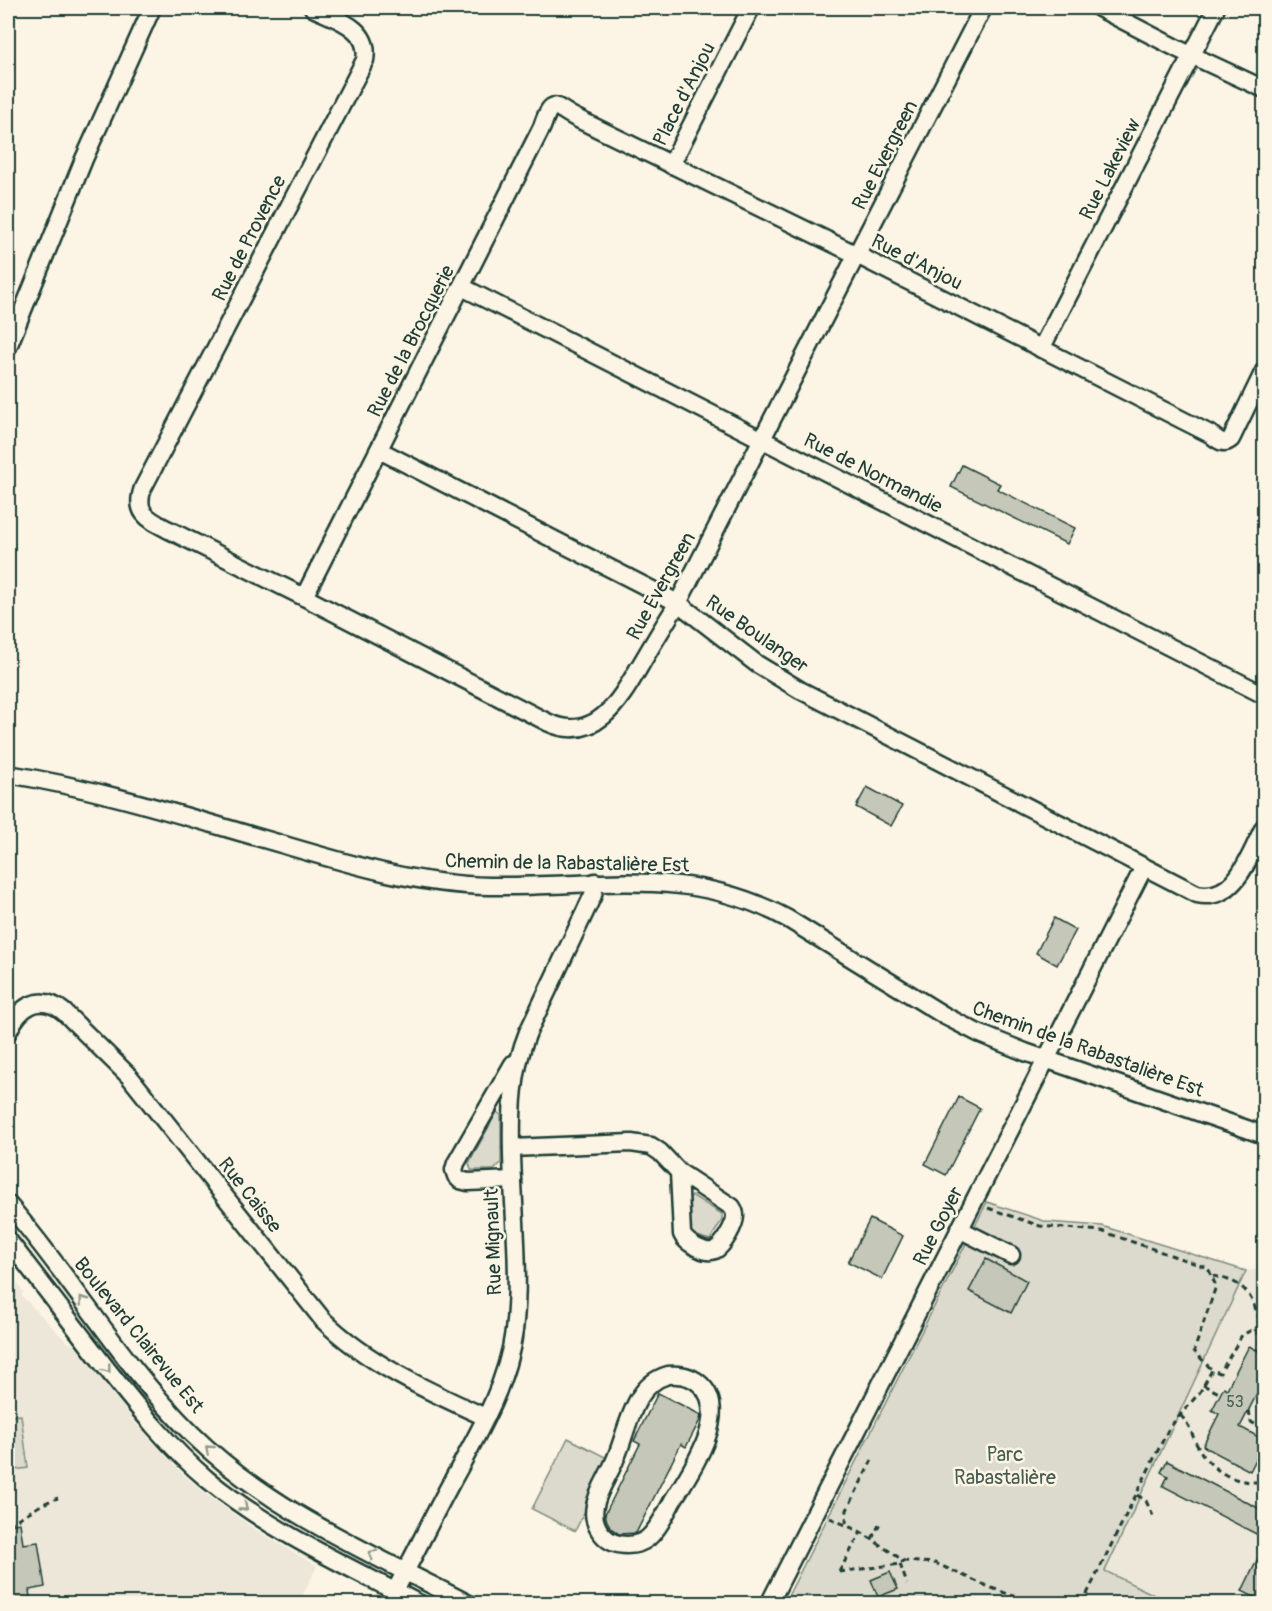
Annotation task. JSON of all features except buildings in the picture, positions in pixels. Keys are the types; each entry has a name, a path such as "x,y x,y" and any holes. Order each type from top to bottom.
{"street":[{"path":"8,346 84,159 152,8"},
{"name":"Rue de Provence","path":"141,510 140,497 143,488 365,60 365,45 358,32 313,8"},
{"name":"Rue Evergreen","path":"141,510 151,520 167,529 542,720 566,728 593,723 610,711 627,688 678,603 983,8"},
{"path":"1099,8 1191,56 1264,89"},
{"name":"Rue Lakeview","path":"1041,349 1216,8"},
{"name":"Place d'Anjou","path":"671,165 750,10"},
{"name":"Rue d'Anjou","path":"555,106 857,255 1220,441 1227,442 1232,437 1264,371"},
{"name":"Rue de la Brocquerie","path":"304,597 462,287 542,127 548,110 555,106"},
{"name":"Rue de Normandie","path":"462,287 1264,695"},
{"name":"Rue Boulanger","path":"379,450 678,603 757,664 800,690 1197,894 1208,895 1228,889 1235,881 1264,827"},
{"name":"Chemin de la Rabastalière Est","path":"8,774 117,797 321,856 419,879 492,886 595,882 675,884 724,892 748,900 795,923 962,1025 995,1040 1264,1135"},
{"name":"Rue Goyer","path":"769,1604 1144,867"},
{"name":"Rue Mignault","path":"395,1591 485,1417 507,1365 513,1333 516,1282 512,1148 513,1094 519,1053 537,1009 593,895 595,882"},
{"name":"Rue Caisse","path":"8,1032 18,1013 31,1005 46,1003 60,1008 93,1039 142,1092 323,1320 369,1357 485,1417"},
{"path":"513,1180 464,1181 456,1176 454,1170 519,1053"},
{"path":"512,1148 642,1144 660,1152 679,1172 730,1204 734,1210 733,1223 720,1247 714,1250 705,1251 689,1243 683,1237 679,1172"},
{"name":"Boulevard Clairevue Est","path":"8,1204 158,1397 193,1435 237,1474 279,1503 323,1529 469,1604"},
{"path":"960,1229 1011,1255"},
{"path":"8,1239 125,1391 185,1459 209,1480 271,1525 420,1604"},
{"path":"668,1375 680,1375 696,1381 708,1394 712,1405 707,1438 685,1482 652,1533 639,1543 624,1545 613,1543 601,1533 595,1524 595,1503 615,1462 639,1399 652,1382 668,1375"}],"path":[{"path":"984,1206 1040,1226 1101,1231 1208,1268 1216,1286 1194,1352 1212,1370 1220,1373 1238,1339 1262,1326"},
{"path":"1212,1275 1243,1286 1253,1302 1264,1331"},
{"path":"1255,1329 1260,1340 1257,1350"},
{"path":"1089,1604 1082,1602 1169,1428 1212,1370"},
{"path":"1203,1385 1221,1394"},
{"path":"1249,1410 1251,1422 1264,1429"},
{"path":"1180,1415 1187,1421 1205,1459 1220,1473 1247,1482 1264,1481"},
{"path":"846,1523 847,1510 872,1460"},
{"path":"1137,1495 1146,1501 1154,1518"},
{"path":"8,1524 24,1517 41,1503 58,1498"},
{"path":"826,1517 846,1523 861,1532 902,1563 907,1584"},
{"path":"872,1539 880,1523"},
{"path":"861,1532 839,1572 902,1563 935,1563 1035,1604"}],"shaded area":[{"path":"1264,1269 1264,1603 1171,1603 1105,1571 1246,1271"},
{"path":"8,1271 23,1291 22,1296 67,1342 73,1344 137,1425 180,1471 206,1494 256,1530 317,1566 299,1603 8,1603"}],"green space":[{"path":"497,1112 501,1115 501,1163 494,1170 471,1170 469,1163"},
{"path":"690,1196 722,1214 722,1220 710,1240 694,1235 690,1231"},
{"name":"Parc Rabastalière","path":"987,1202 1047,1222 1102,1226 1246,1271 1105,1571 1171,1603 784,1604"},
{"path":"21,1415 28,1468 8,1471 8,1416"},
{"path":"568,1438 611,1460 575,1531 532,1509"}]}
